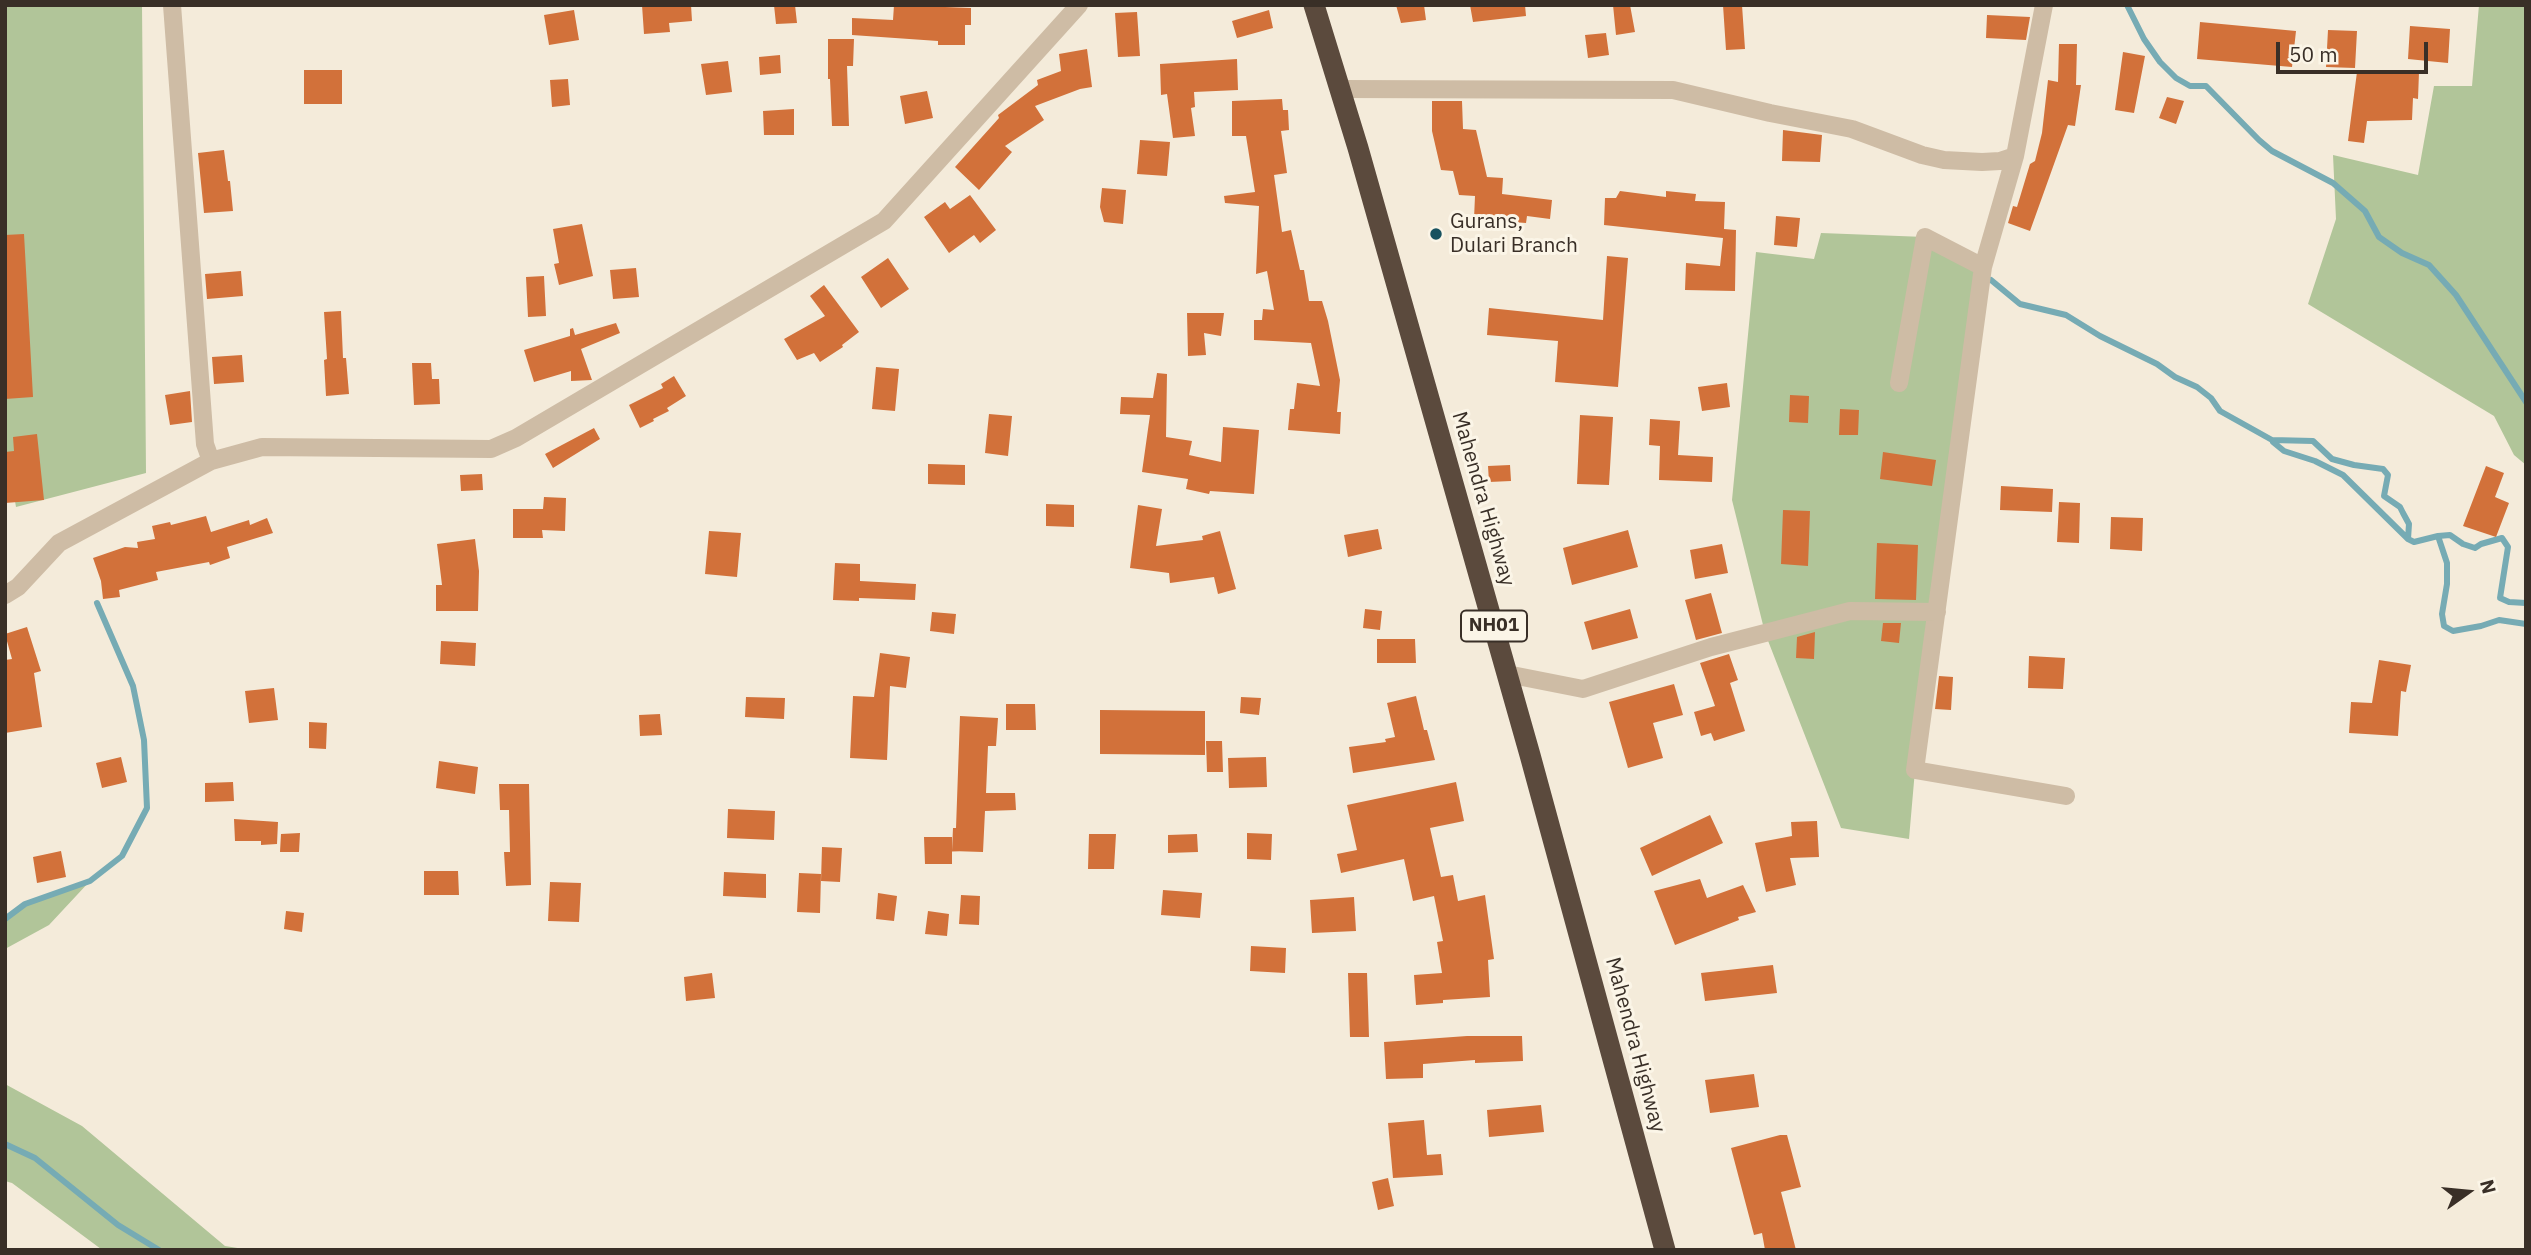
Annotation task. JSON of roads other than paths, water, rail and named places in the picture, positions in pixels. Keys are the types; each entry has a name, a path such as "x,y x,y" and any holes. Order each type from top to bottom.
{"highway":[{"name":"Mahendra Highway","path":"1314,5 1507,674 1665,1250"}],"street":[{"path":"172,5 205,444 211,461"},
{"path":"5,595 18,587 59,543 211,461 262,447 491,449 516,438 884,221 1079,5"},
{"path":"2044,5 2015,156 1983,267 1915,770 2066,796"},
{"path":"1340,89 1673,90 1852,129 1922,155 1944,160 1983,162 2000,161 2015,156"},
{"path":"1899,383 1925,237 1983,267"},
{"path":"1507,674 1583,689 1711,647 1850,611 1937,612"}],"waterway":[{"path":"2127,5 2144,39 2160,62 2176,78 2190,86 2206,86 2272,151 2333,183 2365,211 2379,237 2402,253 2429,265 2456,295 2526,402"},
{"path":"1991,280 2020,304 2066,315 2100,336 2157,364 2175,377 2197,387 2211,398 2220,411 2272,440 2313,441 2332,459 2383,469 2388,475 2384,496 2400,507 2409,524 2408,539 2414,542 2438,536 2447,563 2442,614 2444,626 2453,631 2499,620 2526,624"},
{"path":"2273,442 2284,451 2315,461 2343,475 2408,539"},
{"path":"2438,536 2450,535 2475,548 2502,538 2508,547 2500,598 2509,602 2526,603"},
{"path":"5,919 25,904 90,881 122,856 147,808 144,740 133,686 97,603"},
{"path":"5,1144 35,1158 118,1225 159,1250"}],"place":[{"name":"Gurans, Dulari Branch","path":"1436,234"}]}
